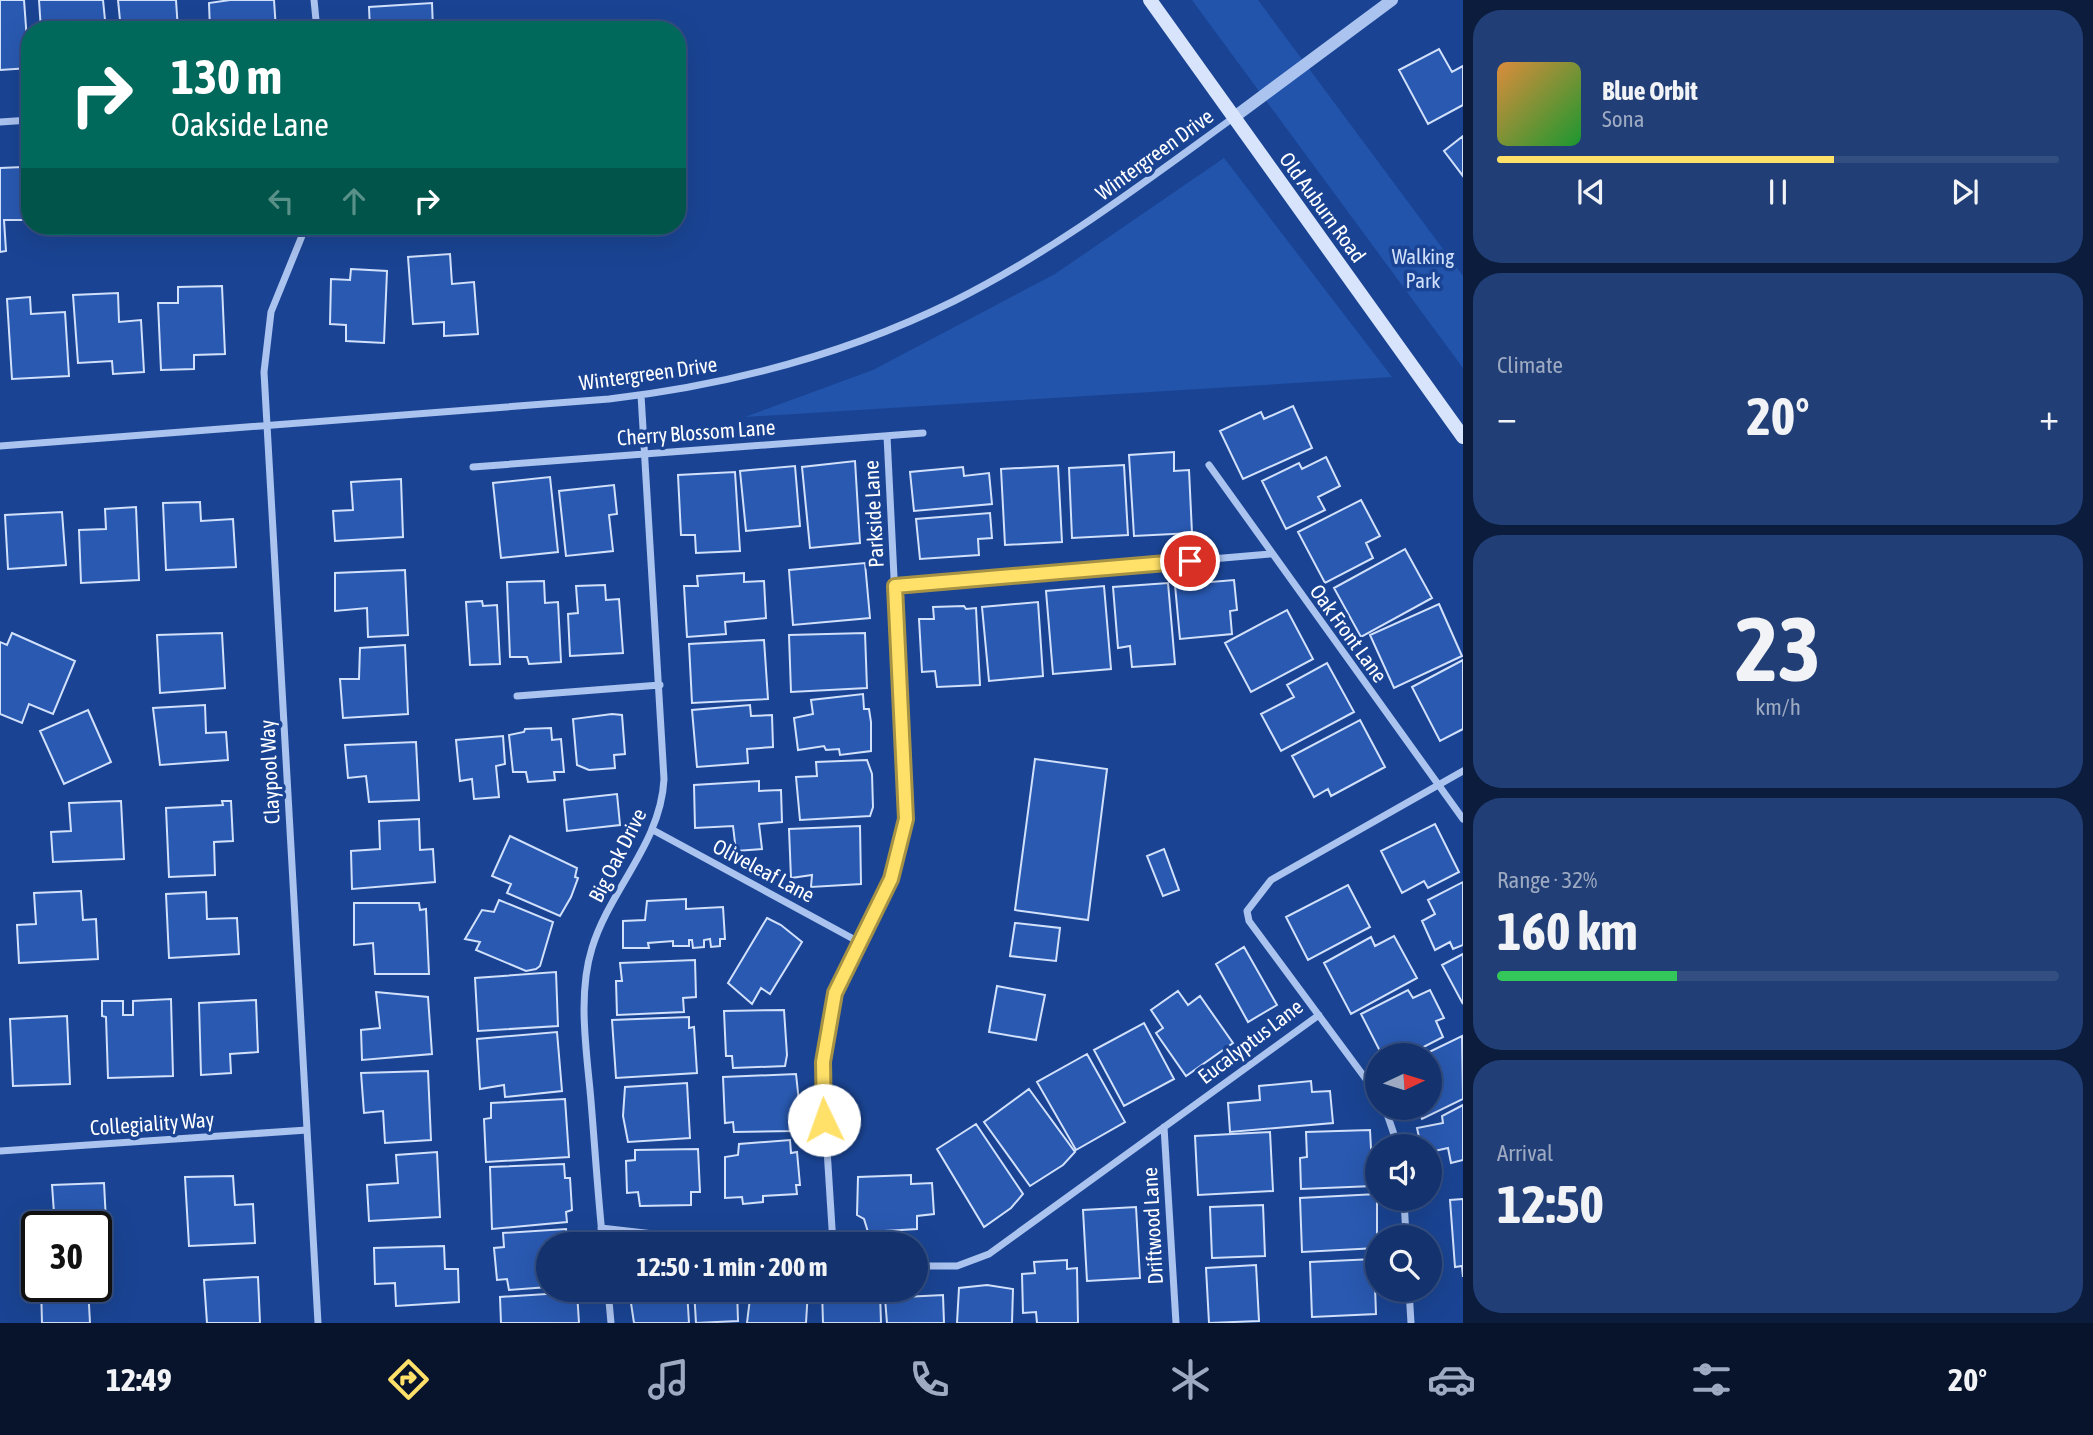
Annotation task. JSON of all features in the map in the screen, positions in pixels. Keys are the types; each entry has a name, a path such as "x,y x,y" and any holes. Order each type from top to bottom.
{"main road":[{"name":"Old Auburn Road","path":"1150,0 1463,437"}],"street":[{"path":"314,0 316,21"},
{"path":"1233,118 1392,0"},
{"name":"Wintergreen Drive","path":"0,446 641,395 727,379 806,359 886,331 955,301 1024,262 1106,210 1233,118"},
{"path":"0,122 21,121"},
{"name":"Claypool Way","path":"302,235 277,294 267,334 264,372 318,1323"},
{"name":"Big Oak Drive","path":"602,1232 586,1049 587,974 597,933 653,830 663,799 664,779 641,395"},
{"name":"Cherry Blossom Lane","path":"473,467 923,433"},
{"name":"Parkside Lane","path":"832,1232 823,1062 835,993 891,879 906,819 887,436"},
{"name":"Oak Front Lane","path":"1209,465 1270,554 1463,819"},
{"path":"895,586 1270,554"},
{"path":"517,696 660,685"},
{"name":"Eucalyptus Lane","path":"928,1266 957,1266 989,1254 1320,1016 1249,921 1247,911 1252,902 1271,880 1463,771"},
{"name":"Oliveleaf Lane","path":"653,830 859,942"},
{"path":"1320,1016 1365,1078"},
{"name":"Driftwood Lane","path":"1164,1127 1175,1323"},
{"name":"Collegiality Way","path":"0,1151 307,1130"},
{"path":"601,1228 636,1232"},
{"path":"609,1302 611,1323"},
{"path":"1410,1302 1411,1323"}],"green space":[{"name":"Walking Park","path":"1192,0 1258,0 1463,276 1463,368"},
{"path":"1224,158 1392,377 745,417 873,370 1055,274"}],"building":[{"path":"0,0 24,0 26,21 21,21 21,69 0,70"},
{"path":"39,0 103,0 105,21 40,21"},
{"path":"118,0 176,0 177,21 120,21"},
{"path":"274,0 275,21 210,21 209,3"},
{"path":"432,3 433,21 370,21 369,7"},
{"path":"1439,49 1452,72 1463,66 1463,105 1428,124 1399,70"},
{"path":"1463,136 1463,176 1444,151"},
{"path":"21,167 21,220 4,220 6,251 0,252 0,168"},
{"path":"450,254 452,284 474,282 478,334 444,336 444,322 413,324 408,257"},
{"path":"351,269 387,271 384,343 346,341 346,325 330,324 331,279 350,280"},
{"path":"222,286 225,354 194,355 194,369 161,370 158,303 178,303 178,287"},
{"path":"118,293 119,322 141,320 144,372 113,374 112,361 78,363 73,295"},
{"path":"30,297 31,314 65,312 69,376 12,379 7,299"},
{"path":"1293,406 1312,448 1243,479 1220,431 1261,412 1264,419"},
{"path":"1174,452 1174,471 1189,470 1192,533 1134,536 1129,455"},
{"path":"1326,457 1340,486 1318,497 1325,510 1286,529 1262,481 1299,463 1302,469"},
{"path":"855,461 860,543 810,548 802,467"},
{"path":"1124,465 1128,535 1072,538 1069,468"},
{"path":"795,466 800,526 746,531 740,471"},
{"path":"1058,466 1062,542 1005,545 1001,469"},
{"path":"963,467 964,476 989,473 992,504 914,511 910,472"},
{"path":"735,472 740,551 696,553 695,535 681,535 678,475"},
{"path":"550,477 558,552 501,558 493,483"},
{"path":"401,479 403,537 335,541 333,511 353,510 351,482"},
{"path":"614,485 617,514 609,515 613,551 566,556 559,491"},
{"path":"1361,500 1380,536 1366,543 1373,558 1325,583 1298,532"},
{"path":"200,502 201,521 233,519 236,567 166,570 163,503"},
{"path":"136,507 139,580 81,583 79,530 106,529 105,509"},
{"path":"62,512 66,565 8,569 5,515"},
{"path":"990,513 992,538 978,539 979,555 920,559 916,519"},
{"path":"1405,549 1432,598 1361,637 1334,588"},
{"path":"865,563 870,618 793,625 789,570"},
{"path":"405,570 408,635 368,637 367,608 335,611 335,573"},
{"path":"744,573 744,582 764,581 766,618 725,622 726,634 687,637 684,586 698,586 697,576"},
{"path":"1234,580 1237,610 1230,611 1232,634 1180,639 1175,585"},
{"path":"544,581 545,603 558,602 561,662 529,664 527,657 510,657 507,582"},
{"path":"1168,583 1175,664 1132,667 1130,646 1118,648 1113,587"},
{"path":"605,585 606,600 619,599 623,653 570,656 568,614 578,613 576,586"},
{"path":"1104,586 1111,669 1053,674 1046,591"},
{"path":"482,601 483,606 497,605 500,664 470,665 466,602"},
{"path":"1038,602 1043,676 989,681 982,607"},
{"path":"1439,604 1462,656 1394,688 1370,635"},
{"path":"964,606 966,609 976,608 980,685 937,687 935,671 922,672 919,619 934,619 933,607"},
{"path":"1287,610 1313,659 1251,692 1225,643"},
{"path":"12,633 75,661 53,714 29,704 22,723 0,714 0,642 7,645"},
{"path":"222,633 225,688 160,693 157,635"},
{"path":"865,633 867,688 791,692 789,635"},
{"path":"764,640 768,699 692,703 689,644"},
{"path":"405,645 408,714 343,718 340,679 359,679 360,648"},
{"path":"1463,660 1463,729 1440,741 1412,687"},
{"path":"1327,663 1354,712 1281,751 1261,714 1294,697 1287,685"},
{"path":"863,694 864,709 869,709 871,722 871,751 840,755 839,749 826,750 824,746 798,750 794,718 813,714 811,700"},
{"path":"205,705 206,733 226,732 228,760 160,765 153,708"},
{"path":"750,705 751,716 772,715 773,747 747,749 748,763 697,767 692,710"},
{"path":"88,710 111,762 64,784 40,731"},
{"path":"622,715 625,754 614,755 615,768 589,770 577,765 573,719"},
{"path":"1360,720 1385,767 1331,796 1328,789 1314,797 1292,756"},
{"path":"551,728 552,740 561,739 564,772 554,772 555,780 528,782 526,772 513,772 509,735 524,732 525,729"},
{"path":"503,736 505,764 496,766 499,797 474,799 472,779 460,781 456,740"},
{"path":"416,742 419,800 369,802 366,776 348,778 345,745"},
{"path":"1035,759 1107,769 1088,920 1015,910"},
{"path":"867,760 872,774 873,807 870,816 800,820 796,777 817,776 816,762"},
{"path":"759,781 759,791 781,790 782,822 759,824 762,849 736,851 733,826 695,828 694,785"},
{"path":"617,794 620,825 567,831 564,800"},
{"path":"121,801 124,859 53,862 51,832 71,831 69,803"},
{"path":"222,801 231,801 233,841 214,842 215,875 169,877 166,808 223,805"},
{"path":"419,819 420,850 433,849 435,882 352,889 351,851 380,849 379,821"},
{"path":"1435,824 1459,872 1428,888 1424,881 1402,893 1381,851"},
{"path":"860,826 861,884 811,887 812,875 791,878 789,829"},
{"path":"510,836 577,868 575,877 578,878 560,916 507,893 511,884 492,876"},
{"path":"1164,849 1179,890 1163,896 1147,856"},
{"path":"1463,882 1463,945 1453,949 1450,942 1435,950 1422,921 1435,914 1428,900"},
{"path":"1348,885 1370,927 1308,960 1286,917"},
{"path":"81,891 83,920 96,919 98,959 19,963 17,925 36,924 34,893"},
{"path":"206,892 207,919 237,918 239,954 169,958 166,894"},
{"path":"686,899 686,909 723,907 725,939 720,939 720,946 711,947 710,939 704,940 704,947 693,948 692,940 689,940 689,946 673,946 673,941 648,943 649,948 623,948 623,921 645,920 647,901"},
{"path":"499,900 553,922 540,966 536,969 526,971 476,950 480,942 465,939 482,910 494,912"},
{"path":"354,903 419,903 420,910 426,909 429,974 375,974 373,943 354,945"},
{"path":"767,918 781,925 802,942 770,994 761,988 752,1004 728,983"},
{"path":"1015,923 1060,928 1056,961 1010,956"},
{"path":"1394,936 1417,978 1351,1014 1324,963 1371,937 1375,946"},
{"path":"1244,947 1277,1005 1248,1022 1216,964"},
{"path":"1463,954 1463,1004 1442,965"},
{"path":"695,960 696,997 683,998 684,1012 617,1015 616,981 622,981 620,963"},
{"path":"556,972 558,1026 478,1031 475,978"},
{"path":"997,986 1045,995 1036,1040 989,1032"},
{"path":"1408,990 1413,998 1430,990 1444,1018 1436,1021 1443,1037 1431,1043 1376,1043 1361,1014"},
{"path":"1178,991 1188,1005 1200,996 1233,1043 1186,1076 1156,1033 1163,1028 1151,1010"},
{"path":"376,992 428,997 432,1054 362,1060 361,1030 380,1028"},
{"path":"171,999 173,1076 108,1078 106,1017 102,1016 102,1001 123,1001 123,1015 133,1015 133,1001"},
{"path":"256,1000 258,1052 230,1054 231,1073 201,1075 199,1003"},
{"path":"784,1010 787,1055 785,1066 733,1068 732,1056 726,1056 724,1011"},
{"path":"67,1016 70,1084 13,1086 10,1019"},
{"path":"689,1017 689,1028 694,1027 697,1073 616,1078 612,1020"},
{"path":"1144,1023 1174,1079 1124,1106 1094,1050"},
{"path":"557,1032 562,1091 505,1097 504,1085 480,1089 477,1039"},
{"path":"1462,1036 1463,1099 1442,1109 1442,1046"},
{"path":"1087,1054 1125,1122 1076,1150 1037,1082"},
{"path":"428,1071 431,1140 385,1143 383,1111 364,1113 361,1073"},
{"path":"796,1074 801,1120 793,1121 794,1131 734,1132 733,1122 725,1123 723,1077"},
{"path":"1311,1081 1312,1092 1330,1091 1333,1123 1230,1132 1228,1103 1260,1100 1259,1086"},
{"path":"687,1083 690,1138 628,1142 623,1116 625,1087"},
{"path":"1029,1089 1075,1152 1063,1165 1030,1186 984,1122"},
{"path":"565,1099 569,1157 486,1162 484,1119 491,1118 491,1103"},
{"path":"1463,1105 1463,1160 1451,1163 1448,1148 1442,1149 1442,1134 1418,1134 1417,1128 1443,1123 1442,1116"},
{"path":"976,1124 1023,1194 1011,1208 984,1227 937,1149"},
{"path":"1370,1130 1370,1134 1365,1134 1365,1186 1301,1189 1300,1158 1307,1157 1306,1132"},
{"path":"1270,1132 1273,1191 1198,1195 1195,1136"},
{"path":"790,1140 791,1153 797,1152 800,1185 796,1185 797,1194 763,1196 763,1202 743,1204 742,1197 725,1198 725,1157 738,1155 739,1144"},
{"path":"698,1149 700,1192 691,1192 691,1205 640,1206 638,1192 627,1193 626,1161 635,1160 635,1150"},
{"path":"437,1152 440,1217 369,1221 367,1185 398,1183 396,1155"},
{"path":"564,1164 565,1178 570,1178 572,1210 566,1212 567,1222 492,1229 490,1167"},
{"path":"911,1175 911,1184 932,1183 934,1214 917,1216 917,1229 868,1232 864,1219 857,1215 858,1177"},
{"path":"233,1176 235,1205 253,1204 255,1243 189,1246 185,1177"},
{"path":"104,1183 105,1211 54,1211 52,1185"},
{"path":"1365,1195 1365,1211 1377,1211 1377,1225 1365,1225 1365,1249 1302,1252 1300,1198"},
{"path":"1463,1199 1463,1277 1462,1266 1455,1267 1450,1200"},
{"path":"1263,1205 1265,1256 1212,1258 1210,1207"},
{"path":"1136,1207 1140,1278 1087,1281 1083,1210"},
{"path":"566,1229 566,1232 536,1232 536,1288 509,1290 507,1279 497,1280 494,1248 504,1247 503,1233"},
{"path":"444,1246 445,1269 458,1269 459,1302 396,1306 395,1283 375,1284 374,1248"},
{"path":"1365,1259 1365,1302 1376,1302 1376,1314 1312,1317 1310,1262"},
{"path":"1067,1260 1067,1269 1077,1268 1078,1323 1037,1323 1036,1312 1023,1313 1022,1274 1035,1273 1034,1262"},
{"path":"1256,1265 1259,1321 1209,1323 1206,1268"},
{"path":"258,1277 260,1323 207,1323 204,1280"},
{"path":"987,1285 1013,1289 1012,1323 957,1323 959,1288"},
{"path":"536,1295 536,1302 578,1302 579,1323 501,1323 500,1297"},
{"path":"943,1295 944,1323 887,1323 885,1302 928,1302 928,1296"},
{"path":"41,1302 89,1302 90,1323 42,1323"},
{"path":"631,1302 688,1302 689,1323 634,1323"},
{"path":"695,1302 737,1302 738,1321 696,1323"},
{"path":"750,1302 807,1302 806,1323 747,1323"},
{"path":"822,1302 880,1302 881,1323 823,1323"}],"route":[{"path":"824,1120 822,1086 825,1037 835,993 891,879 899,856 906,819 895,586 1190,561"}]}
